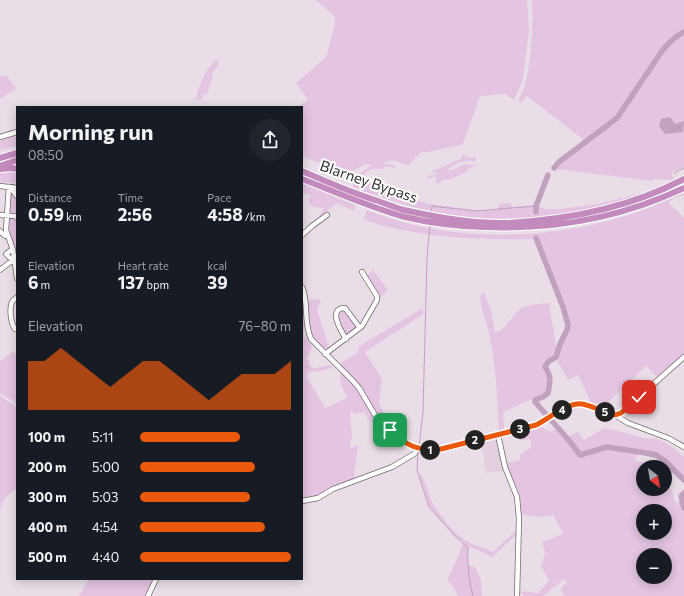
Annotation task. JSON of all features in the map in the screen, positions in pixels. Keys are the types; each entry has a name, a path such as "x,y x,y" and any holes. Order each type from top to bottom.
{"highway":[{"path":"0,158 16,153"},
{"path":"0,166 16,160"},
{"path":"0,169 16,169"},
{"name":"Blarney Bypass","path":"303,171 363,196 403,210 453,219 505,223 551,220 594,212 632,202 670,187 684,179"},
{"name":"Blarney Bypass","path":"303,179 353,200 406,217 456,226 512,229 554,226 602,217 634,208 684,188"}],"street":[{"path":"0,137 16,132"},
{"path":"0,186 13,187 3,217 13,249 16,271"},
{"path":"303,234 327,216"},
{"path":"3,217 16,217"},
{"path":"0,231 5,236"},
{"path":"0,270 14,258"},
{"path":"325,354 360,328 377,298 362,272"},
{"path":"303,290 305,295 308,331 311,339 349,376 381,421 405,443 419,449 441,449 536,425 573,405 580,404 615,415 628,423 668,438 684,447"},
{"path":"15,329 11,323 12,302 16,298"},
{"path":"346,339 336,317 340,309 345,308 360,328"},
{"path":"615,415 621,413 684,357"},
{"path":"498,435 505,466 517,497 519,519 517,596"},
{"path":"303,501 317,498 332,489 392,467 414,454 419,449"},
{"path":"148,596 156,580"}],"shaded area":[{"path":"316,0 527,0 529,31 523,79 514,100 505,94 480,96 463,144 429,152 421,152 409,165 392,160 381,164 395,165 395,168 385,166 384,169 375,168 369,170 360,181 428,204 475,210 497,210 500,204 509,203 512,207 534,205 546,209 560,209 598,204 639,194 641,196 567,214 531,218 496,218 461,216 425,210 353,187 353,180 372,165 365,164 347,174 338,175 327,170 331,163 322,159 319,163 303,156 303,106 299,106 308,100 296,83 326,57 335,23 335,17"},
{"path":"532,0 684,0 684,167 671,172 674,180 653,179 653,181 556,169 607,122 584,140 527,96 521,103 518,101 522,94 528,71 532,36"},
{"path":"217,59 219,64 214,71 211,72 213,76 207,94 202,95 203,99 195,100 206,73"},
{"path":"0,75 6,75 16,88 0,99"},
{"path":"670,117 675,124 684,121 683,132 665,134 659,126 661,119"},
{"path":"16,135 16,146 0,150 0,141"},
{"path":"463,153 467,157 477,158 474,162 467,161 459,163 447,170 451,171 464,164 478,165 469,168 466,172 451,179 444,180 437,184 435,180 438,177 428,179 427,176 440,173 431,172 462,158"},
{"path":"0,172 16,172 16,184 0,182"},
{"path":"303,183 356,205 354,211 337,203 319,217 324,208 312,207 308,200 311,195 303,193"},
{"path":"11,191 16,196 16,254 9,230"},
{"path":"684,191 684,195 674,198 668,202 684,218 684,357 658,378 646,366 601,409 589,403 590,400 578,375 568,380 556,359 557,354 548,360 544,365 549,380 545,391 541,395 503,412 504,427 503,432 499,433 494,365 490,338 481,306 481,294 484,293 491,310 495,333 508,324 515,314 521,309 533,305 549,303 557,352 568,325 537,238 491,239 448,237 406,231 364,220 366,210 427,228 454,232 508,235 536,233 590,225 617,218 648,208"},
{"path":"373,270 388,290 379,299 378,294 366,276"},
{"path":"319,299 321,301 317,310 329,347 326,348 322,347 312,334 308,317 307,300"},
{"path":"303,308 304,335 313,347 306,359 309,361 309,364 313,369 329,365 333,367 322,371 310,371 306,376 325,408 347,398 341,385 339,364 359,352 359,346 423,308 423,314 365,352 382,379 379,401 381,408 395,429 386,435 369,420 364,412 355,414 350,410 352,437 349,448 359,445 356,456 354,479 337,485 316,496 303,499"},
{"path":"344,310 357,327 346,336 338,320 338,314 340,311"},
{"path":"13,351 16,355 16,403 0,393 0,361"},
{"path":"0,396 16,406 16,489 6,498 2,504 0,512"},
{"path":"538,425 550,432 559,427 568,436 578,432 584,440 604,428 643,438 658,439 671,446 684,457 684,484 672,469 672,460 660,460 654,457 638,454 635,461 636,496 672,496 672,492 676,503 684,498 684,596 565,596 560,590 567,582 564,579 543,596 524,596 522,593 519,594 519,591 538,593 549,581 541,566 545,553 542,541 549,540 563,533 553,515 540,517 521,515 519,493 506,463 520,460 520,455 531,447 530,439 520,441 518,431"},
{"path":"498,437 505,471 486,473 481,440"},
{"path":"420,474 432,501 442,516 454,531 470,543 493,552 518,529 518,533 492,557 471,547 468,548 468,565 475,567 481,580 482,596 458,596 454,588 447,580 464,543 454,535 428,505 419,475"},
{"path":"88,580 154,580 146,596 79,596"}],"waterway":[{"path":"554,168 559,162 617,118 662,51 674,38 684,32"},
{"path":"675,174 675,172 684,168"},
{"path":"536,212 536,206 548,175"},
{"path":"431,212 432,206 476,211 536,206"},
{"path":"419,448 423,411 427,258 430,224"},
{"path":"536,238 563,307 568,325 556,357 548,362 545,367 550,377 548,393 535,400 535,402 580,455 607,447 656,455 665,461 684,480"},
{"path":"418,453 417,470 429,507 468,548 470,584 473,596"},
{"path":"684,493 681,496 684,508"}],"route":[{"path":"390,430 405,443 415,448 427,450 441,449 536,425 575,404 589,406 615,415 621,413 639,397"}]}
